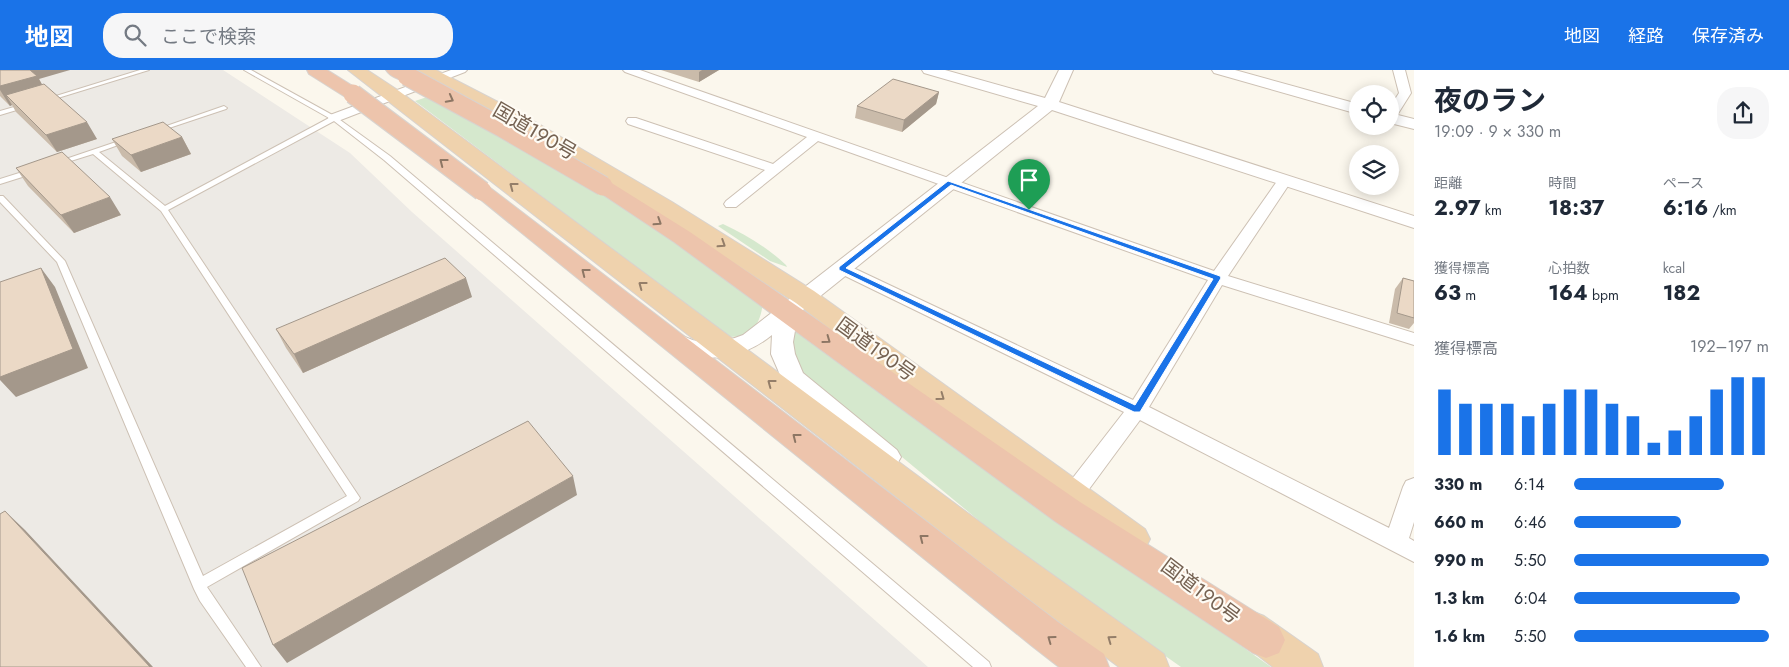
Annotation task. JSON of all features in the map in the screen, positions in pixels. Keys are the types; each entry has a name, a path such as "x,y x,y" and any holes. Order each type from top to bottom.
{"highway":[{"path":"315,70 354,82 482,192 1045,634 1090,667"},
{"path":"420,77 603,186 682,237 796,304 1068,512 1266,640"},
{"name":"国道190号","path":"420,77 727,350 996,554 1150,667"},
{"name":"国道190号","path":"354,82 420,77 518,120 664,207 796,304 1073,494 1304,667"}],"street":[{"path":"629,70 1218,278 1414,339"},
{"path":"929,70 1050,104 1414,222"},
{"path":"670,338 694,349 716,351 727,350 751,340 1050,104 1066,70"},
{"path":"1219,70 1349,106"},
{"path":"1399,70 1410,94 1399,107"},
{"path":"334,118 420,77"},
{"path":"1399,120 1414,124"},
{"path":"632,121 775,169"},
{"path":"731,204 816,136"},
{"path":"1073,494 1137,410 1218,278 1285,180"},
{"path":"841,268 1137,410 1405,547 1414,487"},
{"path":"796,304 782,342 783,354 793,378 853,426 996,554"}],"lane":[{"path":"0,114 146,70"},
{"path":"246,70 334,118 388,158 984,667"},
{"path":"150,132 224,108"},
{"path":"164,209 334,118"},
{"path":"47,167 131,139"},
{"path":"94,151 164,209 354,498 199,585"},
{"path":"0,182 38,170"},
{"path":"0,198 61,261 199,585 205,597 254,667"}],"shaded area":[{"path":"0,70 223,70 350,153 412,212 928,667 0,667"}],"green space":[{"path":"430,96 609,198 763,303 760,317 754,328 744,335 729,337 415,101"},
{"path":"723,224 764,247 787,267 770,261 718,226"},
{"path":"794,323 1073,527 1271,667 1181,667 1011,547 799,372 791,340"}],"building":[{"path":"0,70 30,70 37,76 0,86"},
{"path":"893,79 939,92 904,120 857,106"},
{"path":"44,84 87,122 46,135 6,95"},
{"path":"163,122 182,137 131,155 112,139"},
{"path":"62,152 110,197 61,215 16,168"},
{"path":"445,258 466,278 294,354 276,329"},
{"path":"41,268 73,349 0,377 0,282"},
{"path":"1403,278 1414,281 1414,318 1397,313"},
{"path":"528,421 573,476 273,645 242,568"},
{"path":"5,511 150,667 0,667 0,514"}],"route":[{"path":"950,182 1029,210 1218,278 1137,410 841,268 950,182"}]}
